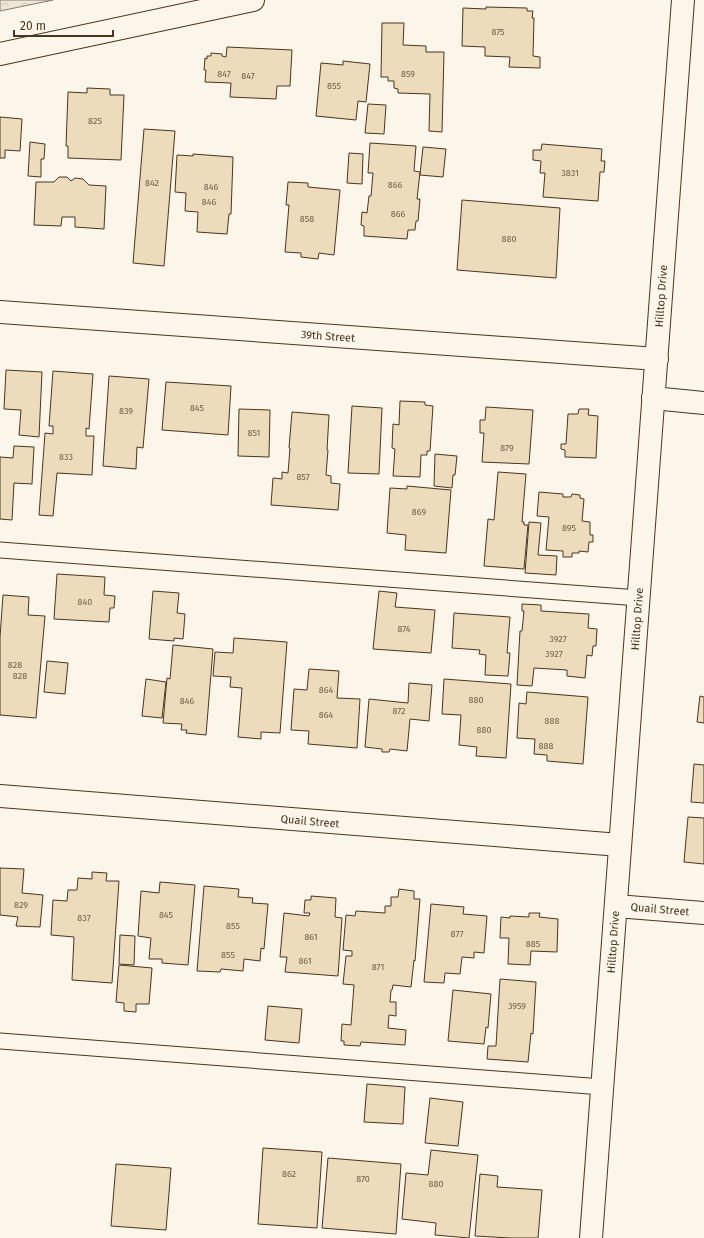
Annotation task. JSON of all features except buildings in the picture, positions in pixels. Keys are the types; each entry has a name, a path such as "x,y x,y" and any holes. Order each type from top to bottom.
{"street":[{"path":"0,54 253,0"},
{"name":"Hilltop Drive","path":"591,1238 683,0"},
{"name":"39th Street","path":"0,312 657,358"},
{"path":"653,398 704,403"},
{"name":"Quail Street","path":"0,796 620,845"},
{"name":"Quail Street","path":"616,906 704,913"}],"lane":[{"path":"0,550 639,598"},
{"path":"0,1041 602,1086"}],"green space":[{"path":"0,0 53,0 0,11"}]}
